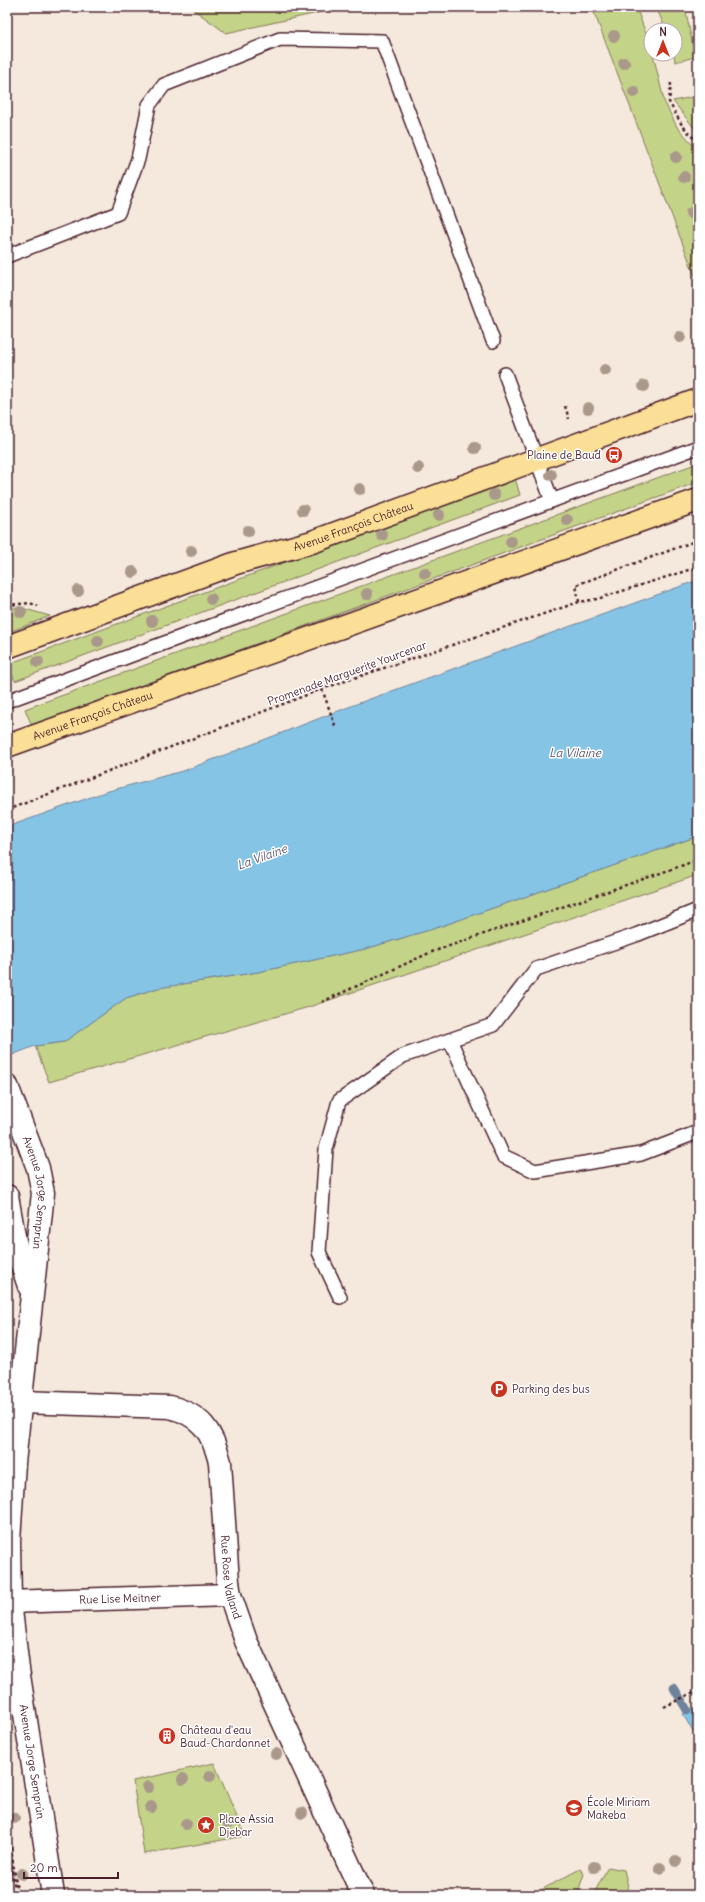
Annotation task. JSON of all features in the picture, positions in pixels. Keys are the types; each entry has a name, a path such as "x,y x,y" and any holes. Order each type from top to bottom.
{"main road":[{"name":"Avenue François Château","path":"7,648 236,563 312,542 698,400"},
{"name":"Avenue François Château","path":"7,746 698,500"}],"street":[{"name":"Avenue Jorge Semprún","path":"9,1091 38,1168 43,1193 43,1210 38,1234 14,1463 8,1602 53,1895"},
{"name":"Avenue Jorge Semprún","path":"7,1196 16,1247 32,1293"},
{"name":"Rue Rose Valland","path":"20,1402 170,1406 186,1411 202,1423 216,1447 220,1462 230,1595 246,1641 363,1895"},
{"name":"Rue Lise Meitner","path":"8,1602 230,1595"}],"lane":[{"path":"7,256 118,213 138,159 150,105 164,85 280,39 382,41 493,341"},
{"path":"505,374 552,501"},
{"path":"7,701 698,447"},
{"path":"340,1297 319,1252 326,1148 339,1101 403,1056 493,1025 536,969 636,935 698,910"},
{"path":"450,1040 504,1156 534,1171 641,1154 698,1132"}],"path":[{"path":"671,83 669,102 682,125 698,143"},
{"path":"578,602 576,585 698,540"},
{"name":"Promenade Marguerite Yourcenar","path":"7,810 322,689 578,602 597,599 698,566"},
{"path":"322,689 336,728"},
{"path":"322,1002 429,953 698,860"},
{"path":"664,1707 698,1690"},
{"path":"7,1824 17,1895"},
{"path":"7,1841 17,1895"}],"green space":[{"path":"190,7 345,7 226,33"},
{"path":"592,7 636,7 643,26 643,62 655,62 664,101 677,127 698,150 698,284"},
{"path":"656,7 685,7 695,57 683,60 683,22 663,22"},
{"path":"698,96 698,133 673,101"},
{"path":"698,463 698,482 32,726 25,709"},
{"path":"515,478 520,495 15,681 8,664"},
{"path":"18,607 50,616 7,633 7,610"},
{"path":"698,836 698,875 309,1007 49,1082 35,1046 64,1042 126,998 158,988 258,972 365,949 436,928"},
{"path":"214,1763 245,1836 144,1854 133,1781"},
{"path":"608,1867 624,1870 630,1895 593,1895"},
{"path":"580,1869 584,1874 577,1895 541,1895 539,1891"}],"water":[{"name":"La Vilaine","path":"698,580 698,836 436,928 365,949 258,972 158,988 126,998 64,1042 35,1046 7,1057 7,827 105,792 186,770 359,703"},
{"path":"692,1708 698,1718 698,1741 683,1714"}],"waterway":[{"path":"674,1688 687,1710"}],"place":[{"name":"Plaine de Baud","path":"614,455"},
{"name":"Parking des bus","path":"499,1389"},
{"name":"Château d'eau Baud-Chardonnet","path":"167,1736"},
{"name":"École Miriam Makeba","path":"574,1808"},
{"name":"Place Assia Djebar","path":"206,1825"}]}
